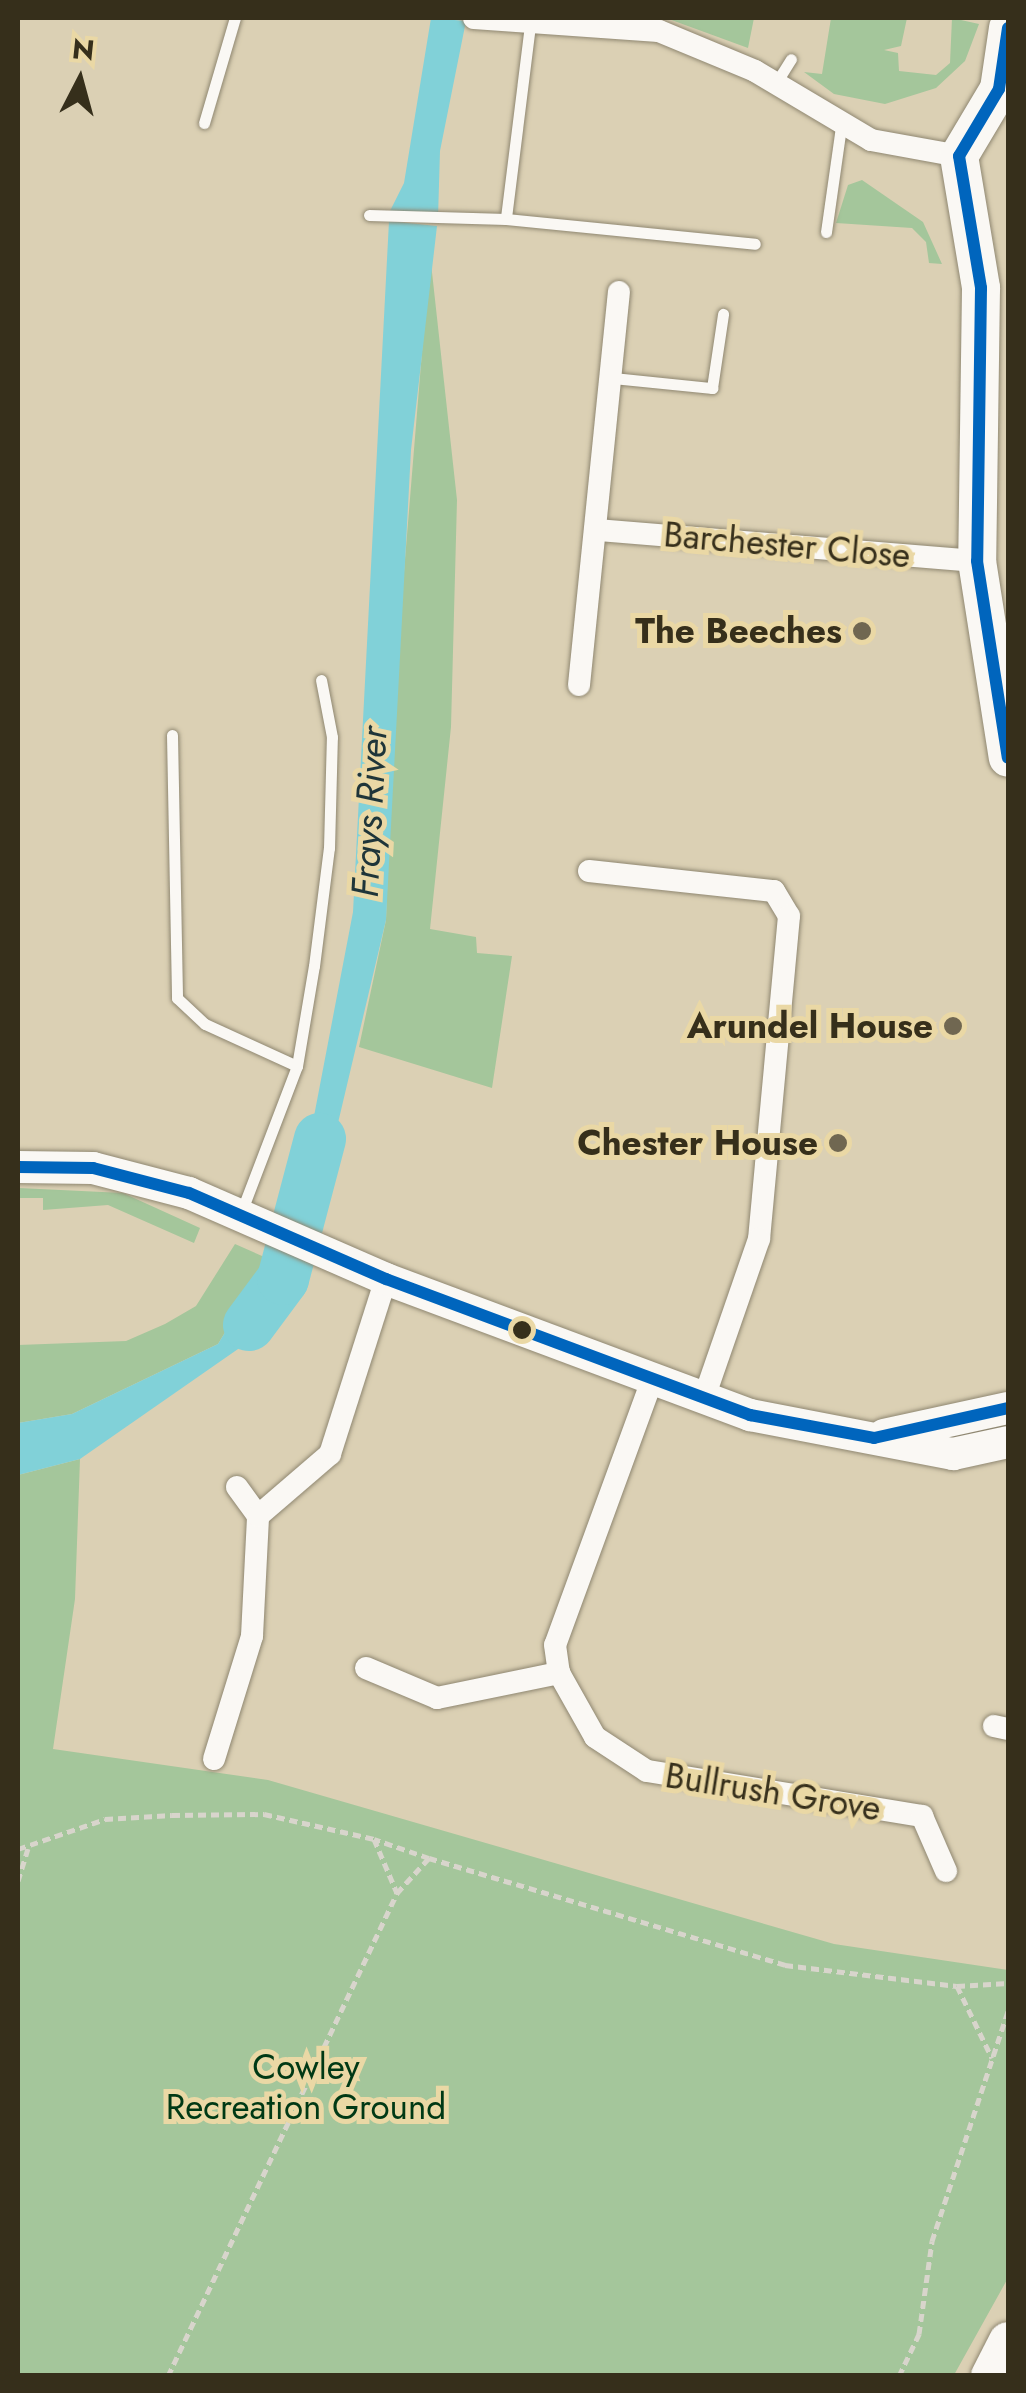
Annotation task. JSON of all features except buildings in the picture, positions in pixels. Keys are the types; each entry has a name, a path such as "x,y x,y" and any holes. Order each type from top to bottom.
{"main road":[{"path":"1008,28 999,89 959,156 995,289 977,561 1000,659 1008,758"},
{"path":"18,1166 139,1176 330,1250 386,1279 703,1401 953,1454 1008,1442"},
{"path":"874,1438 1008,1408"},
{"path":"990,2376 1008,2341"}],"street":[{"path":"477,19 659,31 776,83 841,126 895,149 959,156"},
{"path":"578,685 598,530 620,292"},
{"name":"Barchester Close","path":"598,530 977,561"},
{"path":"589,871 774,891 789,916 759,1239 703,1401"},
{"path":"258,1516 330,1454 386,1279"},
{"path":"366,1668 437,1698 559,1673 561,1626 651,1383"},
{"path":"214,1759 252,1636 258,1516 238,1487"},
{"name":"Bullrush Grove","path":"559,1673 595,1737 646,1770 922,1816 946,1871"}],"lane":[{"path":"204,123 235,18"},
{"path":"506,218 530,25"},
{"path":"776,83 791,60"},
{"path":"826,232 841,126"},
{"path":"369,215 439,220 506,218 755,244"},
{"path":"613,378 712,388 723,314"},
{"path":"252,1219 297,1066 330,848 332,738 321,680"},
{"path":"172,734 177,998 205,1024 297,1066"}],"path":[{"path":"18,1849 28,1849 105,1819 264,1814 374,1839 785,1966 956,1986 1008,1982"},
{"path":"374,1839 397,1893"},
{"path":"18,1881 28,1849"},
{"path":"168,2376 397,1893 429,1858"},
{"path":"956,1986 992,2058"},
{"path":"900,2376 919,2334 932,2241 1008,2011"}],"green space":[{"path":"666,18 754,18 748,48"},
{"path":"831,18 907,18 901,46 884,50 898,53 899,71 936,75 950,63 952,18 979,24 965,61 936,88 885,104 834,94 804,72 822,74"},
{"path":"862,180 923,222 942,264 929,263 926,242 912,228 836,223 848,185"},
{"path":"430,254 457,500 451,727 430,929 476,937 477,953 512,956 492,1088 359,1047 386,920 394,694"},
{"path":"19,1188 123,1193 200,1228 194,1243 108,1205 43,1210 43,1198 18,1198"},
{"path":"235,1244 269,1259 218,1344 72,1414 18,1423 18,1345 126,1341 165,1324 196,1306"},
{"name":"Cowley Recreation Ground","path":"80,1459 75,1599 53,1749 268,1780 834,1944 1008,1970 1008,2278 954,2375 18,2375 18,1475"}],"water":[{"path":"431,18 466,21 440,151 438,218 389,213 404,183"},
{"path":"389,221 437,226 411,450 386,920 316,1216 288,1203 311,1132 353,912"},
{"path":"269,1259 305,1275 274,1324 80,1459 18,1475 18,1423 72,1414 218,1344"}],"waterway":[{"name":"Frays River","path":"249,1325 283,1279 320,1139"}],"transit line":[{"path":"1008,28 999,89 959,156 981,288 977,561 1008,758"},
{"path":"18,1167 93,1168 189,1193 386,1279 750,1415 874,1438 1008,1408"}],"place":[{"name":"The Beeches","path":"862,631"},
{"name":"Arundel House","path":"953,1026"},
{"name":"Chester House","path":"838,1143"}]}
